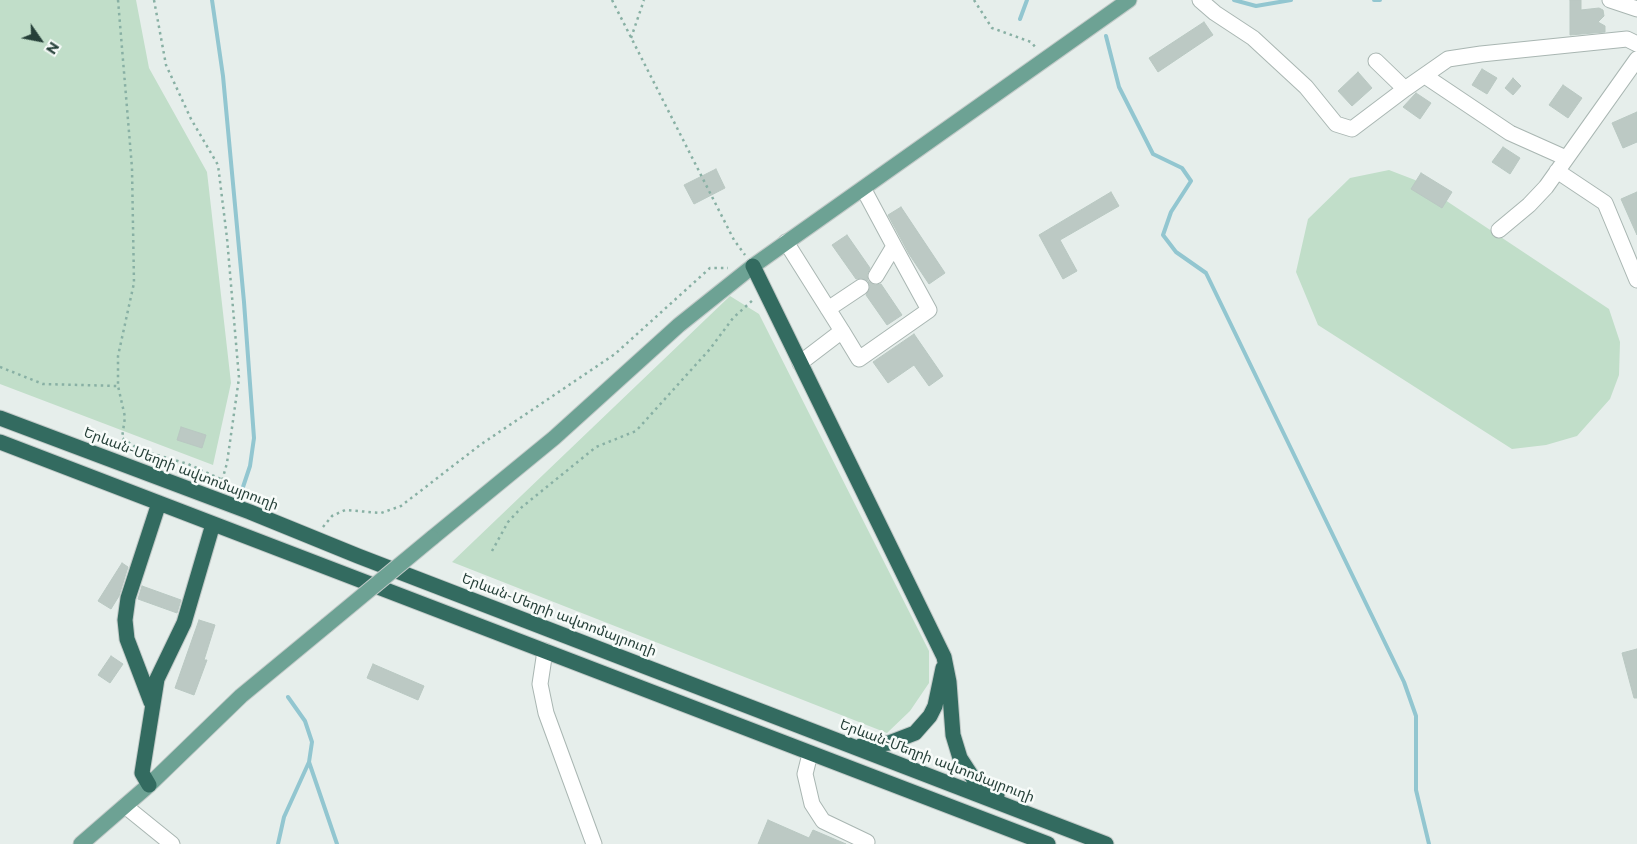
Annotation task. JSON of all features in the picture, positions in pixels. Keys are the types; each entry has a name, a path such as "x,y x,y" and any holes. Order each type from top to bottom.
{"highway":[{"path":"746,262 764,290 944,657 949,682 953,735 960,758 973,778 1013,807"},
{"name":"Երևան-Մեղրի ավտոմայրուղի","path":"0,418 217,499 1106,844"},
{"path":"0,442 1048,844"},
{"path":"152,702 127,639 125,620 128,598 160,503"},
{"path":"149,785 142,773 152,702 162,665 184,623 213,524"},
{"path":"855,746 889,744 916,732 923,725 935,706 944,657"}],"main road":[{"path":"80,844 149,785 240,696 554,438 746,262 786,242 864,190 1123,2"}],"street":[{"path":"1200,0 1215,13 1253,38 1306,87 1336,124 1352,129 1448,59 1627,39 1637,44"},
{"path":"1610,0 1637,9"},
{"path":"1499,230 1529,205 1557,171 1637,59"},
{"path":"1376,61 1405,89"},
{"path":"1425,76 1510,133 1566,158"},
{"path":"1557,171 1605,203 1637,280"},
{"path":"786,242 859,359 929,310 864,190"},
{"path":"876,276 894,246"},
{"path":"828,309 861,286"},
{"path":"800,363 842,332"},
{"path":"546,651 540,684 546,713 594,844"},
{"path":"810,754 806,774 812,804 823,821 867,842"},
{"path":"125,806 172,844"}],"path":[{"path":"118,0 132,168 134,283 118,356 118,386 125,417 122,438 140,450 188,464 222,480"},
{"path":"154,0 166,65 191,119 218,166 227,238 239,378 228,463 217,499"},
{"path":"612,0 746,262"},
{"path":"631,38 644,0"},
{"path":"974,0 992,28 1031,42 1045,60"},
{"path":"314,538 332,516 345,510 381,513 401,506 480,445 615,354 710,268 732,267"},
{"path":"492,551 508,522 522,507 596,447 636,431 710,349 733,318 764,290"},
{"path":"0,367 43,384 118,386"}],"green space":[{"path":"0,0 136,0 149,68 207,172 231,383 213,465 0,384"},
{"path":"1389,170 1415,180 1609,309 1620,342 1619,375 1610,399 1577,436 1546,445 1512,449 1318,325 1296,272 1308,219 1350,178"},
{"path":"730,296 759,314 929,651 929,683 910,711 887,733 452,562"}],"building":[{"path":"1570,0 1581,0 1581,10 1599,8 1603,10 1604,16 1598,22 1605,26 1605,32 1570,35"},
{"path":"1204,22 1213,35 1158,72 1149,58"},
{"path":"1482,69 1497,78 1487,94 1472,85"},
{"path":"1358,72 1372,88 1352,106 1338,91"},
{"path":"1513,78 1521,86 1513,95 1505,88"},
{"path":"1563,85 1582,98 1568,118 1549,105"},
{"path":"1416,93 1431,103 1420,119 1403,107"},
{"path":"1637,112 1637,142 1623,148 1612,123"},
{"path":"1503,147 1520,158 1510,174 1492,162"},
{"path":"716,169 725,188 694,204 684,185"},
{"path":"1421,173 1452,192 1442,208 1411,189"},
{"path":"1111,192 1119,206 1060,240 1077,271 1063,279 1039,235"},
{"path":"1637,192 1637,235 1621,199"},
{"path":"901,207 945,273 929,284 909,254 888,215"},
{"path":"847,235 870,268 867,275 868,281 861,278 856,279 832,245"},
{"path":"868,281 875,285 881,284 902,315 887,325 866,295 870,287"},
{"path":"914,334 943,376 929,386 914,365 888,383 873,362"},
{"path":"181,427 206,435 202,448 177,440"},
{"path":"122,563 128,567 119,596 111,609 98,601"},
{"path":"142,586 181,600 177,613 138,599"},
{"path":"199,620 215,625 204,660 207,660 194,695 175,688"},
{"path":"1637,649 1637,698 1634,698 1622,653"},
{"path":"111,656 123,664 110,683 98,675"},
{"path":"373,664 424,686 418,700 367,678"},
{"path":"768,820 809,838 813,830 846,844 758,844"}],"waterway":[{"path":"212,0 223,76 244,302 254,438 250,466 242,490"},
{"path":"1020,19 1027,0"},
{"path":"1234,0 1256,6 1291,0"},
{"path":"1374,0 1380,0"},
{"path":"1106,36 1119,87 1153,154 1182,168 1191,181 1171,212 1163,235 1176,252 1206,273 1404,682 1416,716 1416,790 1429,844"},
{"path":"278,844 284,817 309,762 312,742 305,721 288,697"},
{"path":"309,762 337,844"}]}
